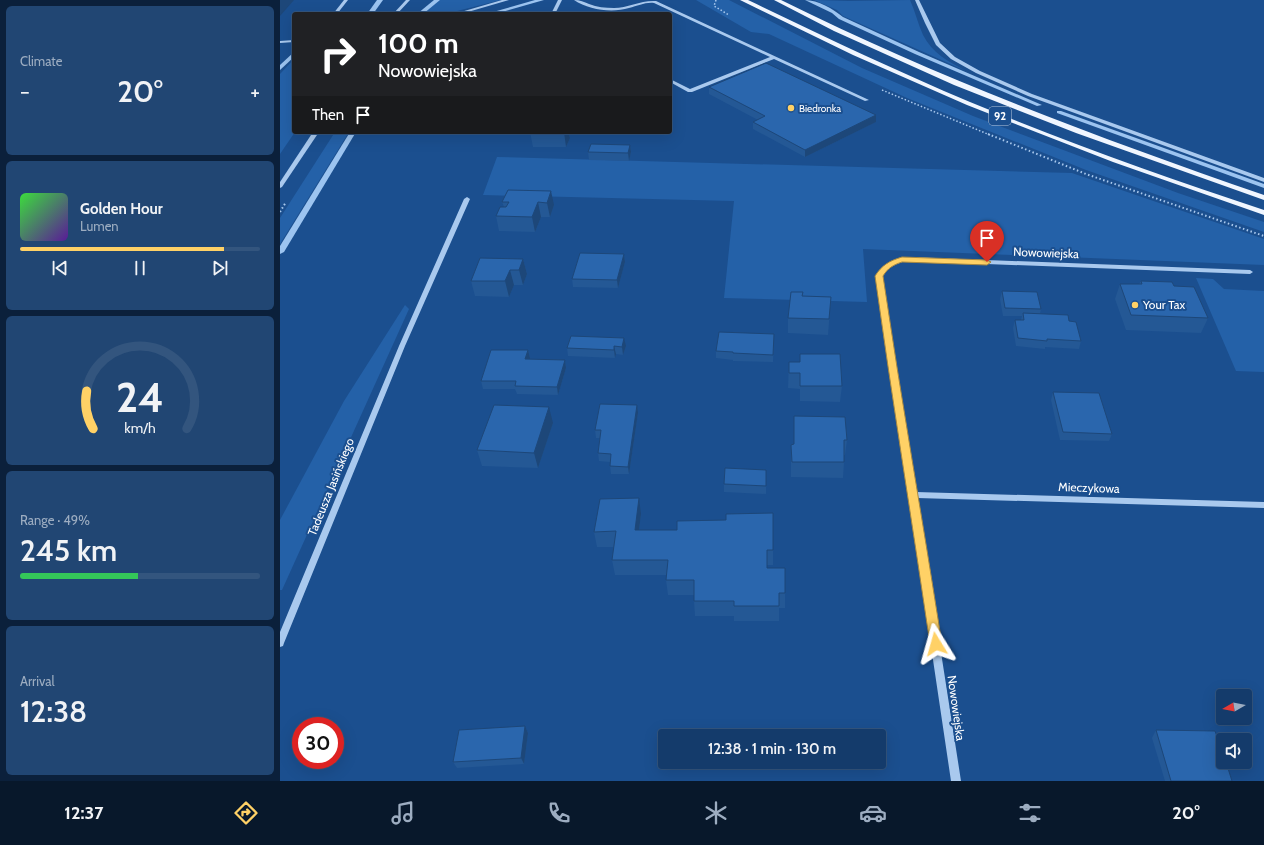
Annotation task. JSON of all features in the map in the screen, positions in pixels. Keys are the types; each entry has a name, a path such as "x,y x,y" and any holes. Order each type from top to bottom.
{"main road":[{"name":"92","path":"743,0 864,57 968,103 1120,162 1209,195 1264,213"},
{"name":"92","path":"777,0 823,24 1044,120 1264,198"}],"street":[{"path":"337,12 346,0"},
{"path":"397,12 408,0"},
{"path":"463,12 507,0"},
{"path":"554,12 560,0"},
{"path":"576,0 610,12 644,2 655,2 867,100"},
{"path":"917,0 938,44 953,58 978,72 1030,95 1264,180"},
{"path":"280,42 292,41"},
{"path":"672,81 690,90 774,57"},
{"path":"280,186 315,134"},
{"name":"Tadeusza Jasińskiego","path":"280,643 404,340 467,199"},
{"name":"Nowowiejska","path":"956,781 914,495 890,357 879,276 884,269 892,263 910,260 1250,272"},
{"name":"Mieczykowa","path":"914,495 1264,505"}],"path":[{"path":"1086,174 1264,236"}],"shaded area":[{"path":"440,0 501,0 453,12 425,12"},
{"path":"696,0 729,0 862,68 973,116 1178,193 1264,222 1264,232 1086,170 907,98 769,34 751,32"},
{"path":"814,0 910,0 923,35 931,47 947,60 966,71 843,16 837,10"},
{"path":"292,61 292,134 294,134 280,154 280,74"},
{"path":"334,134 348,134 280,244 280,218"},
{"path":"497,157 1072,173 1264,239 1264,265 863,249 867,302 724,298 734,201 483,195"},
{"path":"1196,278 1213,279 1224,289 1264,291 1264,372 1236,371"},
{"path":"405,305 409,309 282,590 280,590 280,520 344,401"}],"building":[{"name":"Biedronka","path":"766,63 876,115 805,150 753,122 765,116 709,87"},
{"path":"591,144 630,145 628,153 588,152"},
{"path":"508,190 551,191 547,203 538,202 532,217 496,216 500,207 506,207 509,202 502,202"},
{"path":"580,253 624,254 617,280 572,279"},
{"path":"480,258 523,259 519,270 510,270 505,281 471,281"},
{"path":"1141,281 1172,282 1174,286 1194,287 1208,318 1131,315 1120,284 1142,284"},
{"path":"1002,291 1037,292 1041,309 1005,308"},
{"path":"791,292 803,292 802,296 831,297 829,319 788,318"},
{"path":"1023,313 1068,315 1069,321 1076,322 1081,341 1047,339 1047,341 1018,338 1015,320 1024,320"},
{"path":"719,332 774,334 773,355 716,351"},
{"path":"571,336 624,338 622,347 614,346 614,350 567,348"},
{"path":"491,350 528,350 525,359 565,360 557,387 515,386 516,381 481,381"},
{"path":"800,354 840,354 842,386 800,386 800,373 789,373 789,362 800,362"},
{"path":"1053,392 1099,393 1112,434 1063,432"},
{"path":"600,404 637,405 628,467 610,466 611,454 598,453 601,430 595,430"},
{"path":"494,405 549,407 534,453 477,450"},
{"path":"794,416 845,417 847,440 844,440 844,462 792,462 791,445 794,444"},
{"path":"725,468 766,470 766,486 724,484"},
{"path":"639,498 635,530 677,530 677,521 726,520 726,514 773,513 773,550 767,550 767,568 785,568 785,593 779,593 779,606 734,606 734,601 694,601 694,580 666,580 668,560 612,560 616,531 594,532 600,499"},
{"path":"525,726 521,758 453,762 459,730"},
{"path":"1156,730 1215,731 1216,769 1228,769 1232,781 1171,781"}],"waterway":[{"path":"371,12 380,0"},
{"path":"422,12 437,0"},
{"path":"496,12 541,0"},
{"path":"808,0 834,12 841,18 917,53 1039,105"},
{"path":"280,68 292,56"},
{"path":"1059,112 1264,186"},
{"path":"280,252 352,134"}],"place":[{"name":"Biedronka","path":"791,108"},
{"name":"Your Tax","path":"1135,305"}],"route":[{"path":"936,644 911,478 890,357 879,276 884,269 892,263 902,260 987,262"}]}
